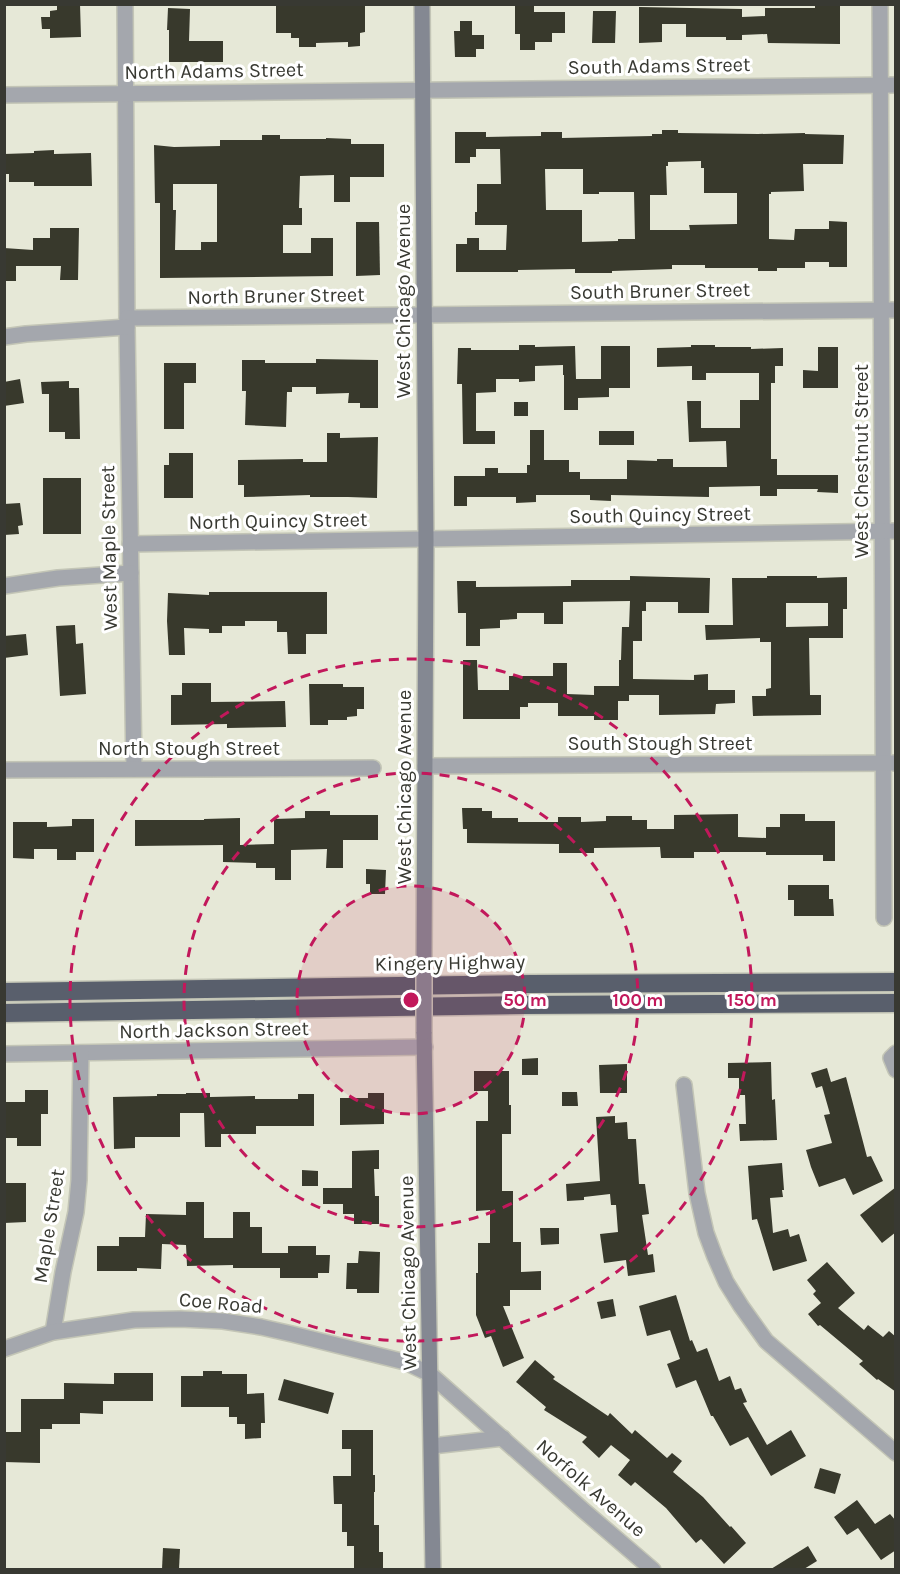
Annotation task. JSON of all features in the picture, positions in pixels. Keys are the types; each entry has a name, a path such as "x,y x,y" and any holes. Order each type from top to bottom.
{"highway":[{"name":"Kingery Highway","path":"4,992 532,984 896,982"},
{"path":"4,1013 536,1005 896,1003"}],"main road":[{"name":"West Chicago Avenue","path":"422,4 426,540 424,961 433,1569"}],"street":[{"name":"West Maple Street","path":"125,4 134,769"},
{"name":"West Chestnut Street","path":"880,4 879,85 888,310 889,532 889,763 884,918"},
{"name":"South Adams Street","path":"423,90 896,85"},
{"name":"North Adams Street","path":"4,95 423,90"},
{"name":"South Bruner Street","path":"424,315 888,310"},
{"name":"North Bruner Street","path":"4,337 127,323 424,315"},
{"name":"South Quincy Street","path":"426,540 889,532"},
{"name":"North Quincy Street","path":"130,544 426,540"},
{"path":"4,586 58,578 131,573"},
{"name":"South Stough Street","path":"424,766 889,763"},
{"name":"North Stough Street","path":"4,770 373,768"},
{"name":"North Jackson Street","path":"4,1054 425,1040"},
{"name":"Maple Street","path":"53,1332 80,1180 81,1053"},
{"path":"896,1053 891,1058 896,1070"},
{"path":"684,1085 697,1193 706,1233 726,1282 766,1341 896,1454"},
{"name":"Coe Road","path":"4,1349 53,1332 135,1320 180,1319 261,1327 395,1359 430,1374"},
{"name":"Norfolk Avenue","path":"430,1374 653,1569"},
{"path":"432,1446 503,1437"}],"building":[{"path":"57,4 80,4 81,37 50,38 50,29 42,29 41,17 50,17 50,11 57,10"},
{"path":"359,4 359,6 365,6 365,32 360,33 360,46 348,47 348,42 316,43 316,47 299,47 299,38 291,38 291,33 276,33 276,6"},
{"path":"515,4 534,4 534,12 565,12 565,33 552,33 552,42 535,42 535,50 520,50 520,34 515,34"},
{"path":"840,5 840,44 768,43 767,34 742,35 742,40 726,40 726,37 686,37 686,24 662,24 662,42 639,43 639,7 742,9 742,17 765,16 765,8 815,8 815,6"},
{"path":"168,8 190,9 189,41 223,41 223,62 169,62"},
{"path":"593,11 616,11 615,43 592,43"},
{"path":"460,21 472,21 472,35 484,35 484,49 476,49 476,57 455,57 454,31 460,31"},
{"path":"662,130 678,130 678,133 844,135 843,164 803,164 804,191 771,192 769,194 769,239 794,240 795,229 829,229 829,221 847,222 847,267 829,267 829,262 805,262 805,268 777,268 777,271 758,271 758,268 705,268 705,265 672,265 672,269 612,271 612,273 575,273 575,269 456,272 456,244 467,244 467,238 479,238 479,250 506,250 507,225 475,225 477,184 501,184 500,149 476,149 476,157 470,157 470,163 455,163 455,132 486,132 486,137 541,136 541,132 562,132 562,138 662,134","holes":["701,161 701,168 704,168 704,193 737,193 737,224 689,225 690,230 650,230 650,195 667,195 666,166 668,162","545,169 583,169 583,194 634,192 635,239 582,242 582,210 546,210"]},
{"path":"262,135 280,135 280,139 351,139 351,144 384,144 384,177 350,177 350,202 334,202 334,175 300,176 299,208 302,208 302,225 283,225 283,253 311,253 311,238 333,238 333,276 160,278 160,203 155,203 154,145 220,146 220,140 262,140","holes":["173,184 217,184 217,242 201,242 201,250 175,250 176,210 173,210"]},
{"path":"54,150 54,154 91,153 92,186 34,186 34,182 9,182 9,174 4,174 4,154"},
{"path":"356,222 379,222 380,275 356,276"},
{"path":"50,228 79,228 78,280 60,280 61,266 16,266 16,281 4,281 4,248 33,250 33,238 50,238"},
{"path":"519,345 575,346 576,379 601,379 601,346 630,346 630,388 609,388 609,397 578,398 578,410 564,410 563,365 535,366 535,381 519,382 519,379 496,379 496,392 476,393 476,431 495,431 495,444 463,444 462,384 457,384 458,348 519,350"},
{"path":"691,345 751,347 751,349 783,348 783,366 775,366 775,383 771,383 771,459 777,459 777,475 838,475 838,493 817,492 818,489 777,489 777,496 760,496 760,486 709,487 709,497 611,495 611,501 590,500 590,495 536,495 536,502 516,503 516,497 467,497 467,506 454,506 454,476 485,476 485,468 498,468 498,473 527,473 527,465 530,465 530,430 544,430 544,460 569,460 569,472 580,472 580,479 627,479 627,460 673,459 673,467 727,467 726,441 689,442 687,401 701,401 701,428 740,428 740,400 759,400 759,373 706,373 706,380 692,380 692,366 657,367 657,348 691,347"},
{"path":"818,347 838,347 838,388 803,388 803,370 818,371"},
{"path":"316,359 378,360 378,408 360,408 360,403 348,403 349,393 316,394 316,387 292,387 292,392 287,392 286,427 245,425 246,391 242,391 242,360 265,360 265,363 316,363"},
{"path":"164,363 196,363 196,383 184,383 184,429 164,429"},
{"path":"20,379 24,403 4,406 4,382"},
{"path":"69,381 69,388 79,388 80,439 65,439 65,432 49,432 49,394 42,394 41,382"},
{"path":"514,402 528,402 528,416 514,416"},
{"path":"599,431 634,431 634,445 599,445"},
{"path":"327,433 340,433 340,438 378,437 377,498 310,497 310,495 244,497 244,485 238,485 238,460 303,459 303,462 327,462"},
{"path":"169,453 193,453 193,498 164,498 164,465 169,465"},
{"path":"43,478 81,478 81,534 43,534"},
{"path":"20,503 23,525 18,526 19,534 4,535 4,504"},
{"path":"630,576 710,578 709,613 678,613 678,602 646,602 646,611 642,611 642,641 633,641 633,679 694,680 694,675 708,674 708,690 735,690 735,703 716,704 715,714 659,715 659,695 629,695 629,701 618,701 618,720 594,720 594,716 558,716 558,703 528,703 528,707 520,707 520,719 463,719 463,660 477,660 478,690 509,690 509,676 553,676 553,663 567,663 567,694 594,695 594,686 619,686 622,627 629,627 630,601 563,602 563,624 544,624 544,613 517,613 517,619 500,620 500,628 480,629 480,646 466,646 466,613 458,613 457,581 476,581 476,587 571,586 571,580 630,580"},
{"path":"767,576 847,577 847,609 843,609 843,638 809,638 810,695 821,695 821,715 753,716 752,696 766,696 766,689 771,688 771,642 760,642 760,638 706,640 705,625 733,625 732,578 767,578","holes":["786,603 828,603 828,626 786,627"]},
{"path":"209,592 327,592 327,634 306,634 306,654 288,654 287,632 277,632 277,621 245,621 245,626 222,626 222,633 209,633 209,629 184,628 185,655 169,655 168,593 209,595"},
{"path":"75,625 76,644 83,643 86,694 60,696 56,626"},
{"path":"26,634 28,655 4,658 4,636"},
{"path":"182,683 211,683 211,702 285,701 286,727 227,728 227,724 171,725 171,695 182,695"},
{"path":"309,684 343,684 343,687 364,687 364,709 357,709 357,716 347,717 347,720 328,720 328,725 310,725"},
{"path":"462,808 482,808 482,811 492,811 492,818 518,818 518,822 558,822 558,817 581,817 581,822 606,821 606,816 632,816 632,820 647,820 647,829 674,829 674,815 738,814 738,837 766,838 766,827 780,827 780,814 805,814 805,821 835,821 835,861 823,861 823,855 766,855 766,852 694,852 694,858 661,858 660,847 594,848 594,853 559,853 559,844 467,843 467,829 463,829"},
{"path":"305,811 330,811 330,815 378,815 378,840 343,840 343,868 326,868 327,849 291,850 291,880 275,880 275,868 256,868 256,863 223,862 223,845 135,846 135,820 240,818 240,845 274,844 274,819 305,818"},
{"path":"72,819 94,819 94,852 76,852 76,860 57,860 57,849 34,849 34,859 13,858 13,822 47,822 47,827 72,826"},
{"path":"366,869 386,870 385,894 370,894 370,884 366,884"},
{"path":"788,885 829,885 829,899 833,899 834,916 794,916 794,900 788,900"},
{"path":"538,1058 538,1075 522,1075 522,1059"},
{"path":"771,1062 772,1100 775,1099 777,1140 740,1141 739,1124 746,1124 745,1095 739,1095 739,1078 728,1078 728,1063"},
{"path":"627,1064 627,1093 600,1093 599,1065"},
{"path":"827,1068 831,1082 846,1077 867,1157 871,1156 883,1181 853,1195 845,1178 819,1187 806,1150 832,1143 824,1115 830,1114 822,1086 816,1088 811,1073"},
{"path":"474,1071 509,1071 511,1134 502,1134 502,1191 513,1191 513,1242 521,1242 521,1272 541,1271 541,1290 510,1290 510,1306 503,1306 524,1358 503,1367 491,1336 485,1338 476,1315 478,1243 490,1243 490,1210 476,1211 476,1121 488,1121 488,1091 474,1091"},
{"path":"25,1090 48,1090 48,1114 41,1114 41,1146 17,1146 17,1138 4,1138 4,1102 25,1102"},
{"path":"562,1092 577,1092 578,1106 562,1106"},
{"path":"210,1093 210,1097 255,1096 255,1099 298,1099 298,1094 314,1094 314,1126 256,1126 256,1134 221,1134 221,1147 205,1147 204,1113 180,1113 180,1137 135,1137 135,1148 114,1149 113,1097"},
{"path":"368,1093 384,1093 384,1124 340,1125 340,1098 368,1098"},
{"path":"615,1116 615,1123 627,1122 628,1139 636,1139 639,1184 645,1184 649,1214 642,1215 648,1255 653,1254 655,1272 628,1276 626,1260 604,1263 600,1234 618,1232 616,1205 611,1205 610,1194 567,1201 566,1184 600,1181 596,1117"},
{"path":"379,1150 379,1169 374,1169 375,1196 379,1196 379,1224 354,1224 354,1214 343,1214 343,1204 323,1204 323,1188 352,1188 352,1151"},
{"path":"782,1163 783,1197 770,1198 773,1233 788,1229 790,1237 799,1234 807,1261 773,1271 757,1219 752,1220 748,1166"},
{"path":"302,1170 318,1171 318,1186 302,1186"},
{"path":"4,1183 26,1183 26,1222 4,1223"},
{"path":"896,1187 896,1232 882,1243 860,1215"},
{"path":"186,1202 204,1202 204,1238 233,1238 233,1212 250,1212 250,1227 262,1227 262,1253 288,1253 288,1246 316,1246 316,1255 330,1255 329,1273 318,1273 318,1278 280,1278 280,1268 233,1268 233,1265 187,1266 186,1245 162,1244 161,1269 97,1271 97,1246 119,1246 119,1237 145,1237 146,1214 186,1215"},
{"path":"540,1228 559,1228 559,1244 541,1245"},
{"path":"359,1251 380,1252 379,1293 357,1293 357,1289 346,1289 347,1263 358,1263"},
{"path":"827,1262 855,1293 838,1308 864,1330 868,1325 883,1337 889,1331 896,1337 896,1392 877,1380 859,1364 863,1361 820,1325 818,1326 808,1314 821,1303 813,1294 816,1291 807,1280"},
{"path":"676,1295 690,1341 692,1340 697,1352 707,1348 719,1381 730,1376 735,1390 741,1388 747,1402 743,1403 767,1445 791,1430 806,1456 771,1476 748,1437 730,1446 711,1416 696,1380 676,1388 667,1364 680,1359 670,1330 647,1336 639,1306"},
{"path":"613,1299 616,1316 601,1319 597,1302"},
{"path":"535,1360 555,1377 553,1379 608,1416 610,1413 632,1434 635,1430 667,1458 672,1453 682,1461 673,1472 703,1497 746,1543 724,1564 701,1539 696,1543 666,1508 635,1482 631,1486 618,1475 630,1460 611,1445 599,1458 582,1442 587,1437 544,1410 546,1407 516,1382"},
{"path":"203,1371 247,1374 247,1394 264,1393 265,1423 261,1423 261,1438 245,1439 245,1424 237,1424 237,1417 229,1417 229,1407 181,1407 181,1376 203,1376"},
{"path":"114,1373 153,1373 153,1401 103,1401 103,1414 80,1413 80,1424 52,1424 52,1429 40,1429 40,1463 4,1462 4,1432 21,1432 21,1399 64,1399 64,1383 114,1384"},
{"path":"284,1379 334,1393 328,1414 278,1400"},
{"path":"342,1430 373,1430 374,1525 379,1525 379,1552 383,1552 383,1568 354,1569 354,1546 347,1546 347,1532 342,1532 342,1504 334,1504 333,1476 351,1476 351,1449 342,1449"},
{"path":"820,1468 841,1474 835,1494 814,1488"},
{"path":"857,1500 875,1524 890,1514 896,1521 896,1550 881,1560 858,1528 847,1535 834,1517"},
{"path":"808,1546 817,1561 804,1569 771,1569"},
{"path":"163,1548 180,1549 179,1569 162,1569"}]}
